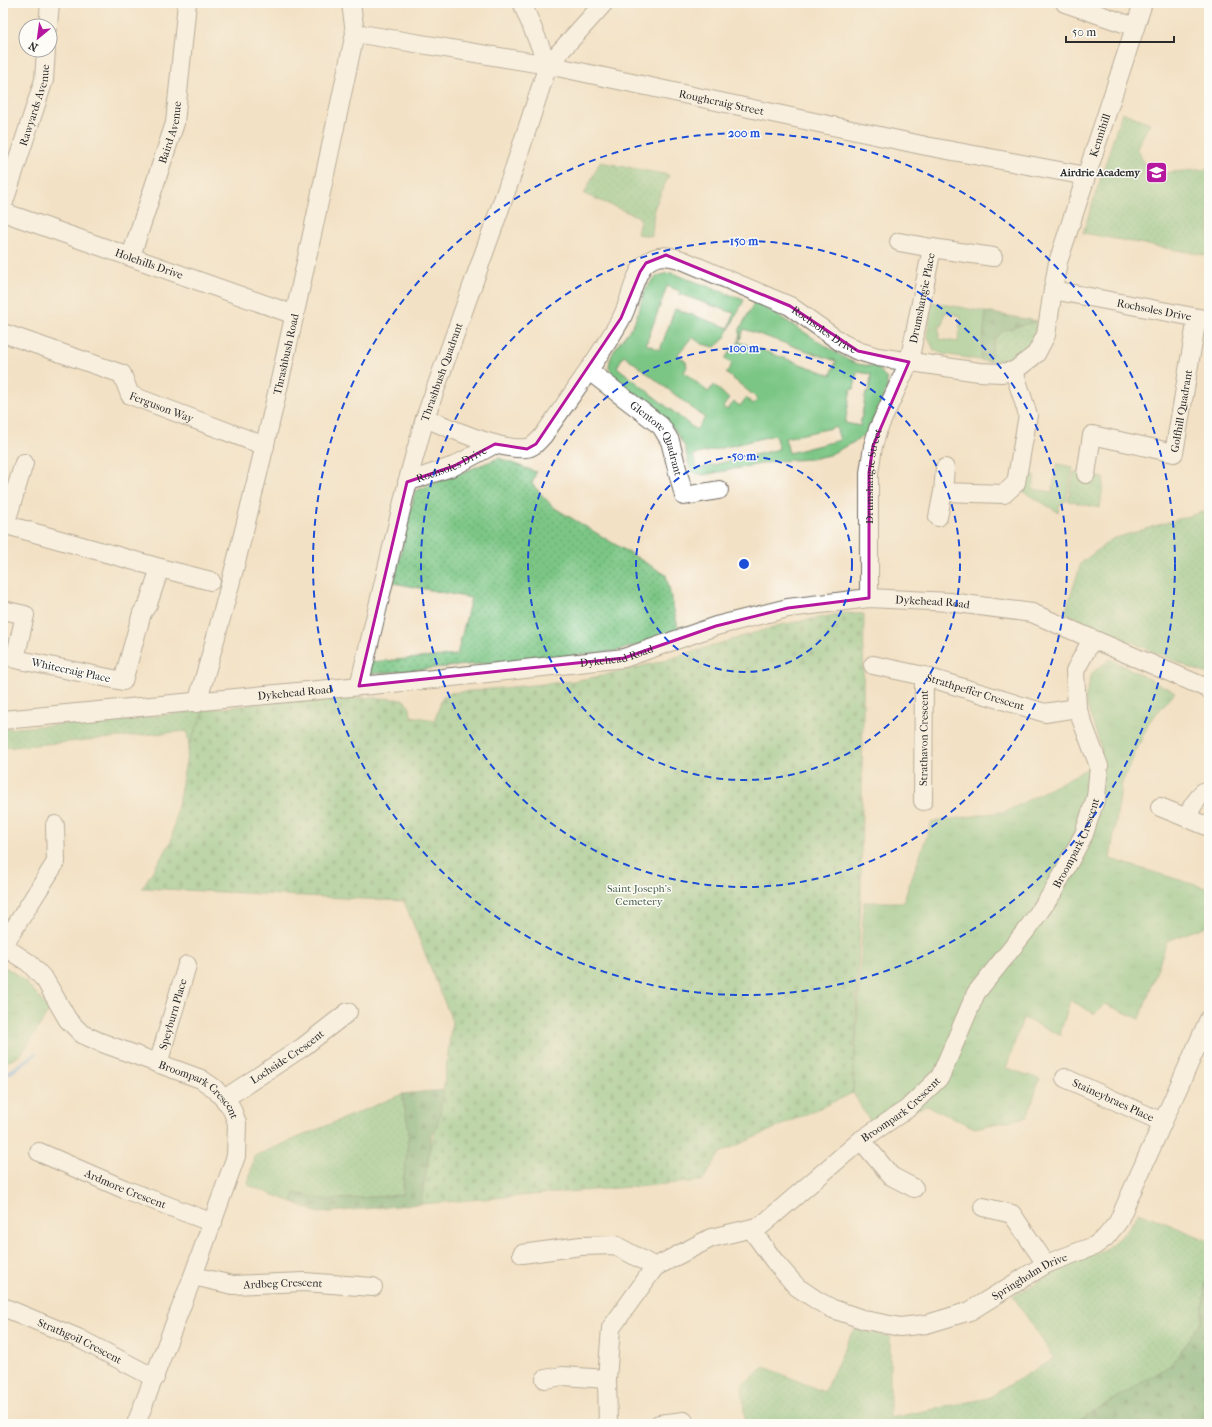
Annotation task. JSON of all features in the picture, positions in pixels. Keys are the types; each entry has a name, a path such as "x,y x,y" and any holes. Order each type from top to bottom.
{"street":[{"path":"49,18 50,3"},
{"name":"Baird Avenue","path":"131,256 175,123 187,3"},
{"name":"Thrashbush Road","path":"197,703 220,624 265,446 295,315 355,33 351,3"},
{"path":"522,3 548,65 604,3"},
{"path":"1065,3 1135,27"},
{"name":"Kennihill","path":"1053,290 1058,262 1143,3"},
{"name":"Roughcraig Street","path":"355,33 548,65 926,146 1086,176"},
{"name":"Rawyards Avenue","path":"3,206 44,80 45,58"},
{"name":"Thrashbush Quadrant","path":"359,686 407,482 425,418 514,169 548,65"},
{"name":"Holehills Drive","path":"3,212 295,315"},
{"path":"899,242 932,248"},
{"name":"Drumshangie Place","path":"909,362 932,248 993,257"},
{"name":"Rochsoles Drive","path":"425,418 495,444 527,448 536,444 588,370 621,318 640,272 646,263 656,257 666,255 682,260 790,306 842,343 858,351 878,357 979,372 1001,373 1014,370 1036,354 1042,345 1046,334 1053,290 1203,319"},
{"name":"Golfhill Quadrant","path":"1086,474 1092,435 1174,453 1203,319"},
{"name":"Ferguson Way","path":"3,333 122,374 130,395 265,446"},
{"name":"Drumshangie Street","path":"869,598 869,473 873,446 878,429 909,362"},
{"name":"Glentore Quadrant","path":"588,370 661,426 670,441 684,496 718,490"},
{"path":"943,492 1004,494 1016,483 1028,415 1014,370"},
{"name":"Rochsoles Drive","path":"407,482 454,466 495,444"},
{"path":"24,462 4,525 211,581"},
{"path":"938,517 943,492 945,468"},
{"name":"Whitecraig Place","path":"3,610 25,615 15,658 123,681 142,613 148,604 160,568"},
{"name":"Dykehead Road","path":"3,720 197,703 555,667 624,658 716,626 788,608 869,598 950,602 1032,613 1209,689"},
{"name":"Broompark Crescent","path":"608,1424 607,1379 611,1328 655,1267 711,1238 761,1226 861,1140 907,1109 940,1077 976,993 1028,928 1053,892 1084,834 1096,797 1098,766 1078,708 1075,670 1092,639"},
{"name":"Strathpeffer Crescent","path":"873,665 924,676 1045,713 1078,708"},
{"name":"Strathavon Crescent","path":"923,801 924,676"},
{"path":"1187,818 1193,805 1203,792 1209,791"},
{"path":"1160,807 1209,827"},
{"path":"3,946 56,862 55,826"},
{"name":"Broompark Crescent","path":"3,946 30,963 45,980 68,1020 82,1034 201,1079 214,1088 231,1107 237,1123 236,1156 213,1223 155,1378 136,1424"},
{"name":"Speyburn Place","path":"158,1064 187,965"},
{"name":"Lochside Crescent","path":"224,1099 303,1046 348,1012"},
{"name":"Springholm Drive","path":"751,1228 775,1262 797,1287 833,1309 865,1320 900,1326 928,1324 970,1311 1046,1264 1094,1246 1105,1238 1118,1222 1209,1019"},
{"name":"Staineybraes Place","path":"1065,1078 1162,1122"},
{"path":"861,1140 891,1176 914,1188"},
{"name":"Ardmore Crescent","path":"39,1152 124,1189 213,1223"},
{"path":"983,1207 1012,1214 1046,1264"},
{"path":"522,1254 581,1246 615,1245 655,1267"},
{"name":"Ardbeg Crescent","path":"193,1276 233,1285 304,1282 373,1287"},
{"name":"Strathgoil Crescent","path":"3,1306 78,1338 155,1378"},
{"path":"545,1379 563,1376 607,1379"},
{"path":"658,1424 684,1421"}],"highlighted area":[{"path":"666,255 790,306 858,351 909,362 873,446 869,473 869,598 788,608 716,626 624,658 359,686 407,482 454,466 495,444 527,449 536,444 621,318 640,272 646,263"}],"green space":[{"path":"1122,112 1150,123 1137,147 1144,164 1159,173 1209,169 1209,256 1083,233"},
{"path":"600,162 669,175 654,209 652,236 637,234 640,221 639,217 584,194"},
{"path":"672,273 744,300 724,339 715,347 702,344 692,337 678,354 686,362 687,367 684,372 708,392 714,385 729,399 723,407 727,410 734,402 740,406 746,398 753,404 758,399 726,373 732,364 725,358 739,342 740,329 755,301 848,360 858,364 877,367 887,379 887,388 868,432 856,441 829,455 811,459 776,461 703,475 693,472 690,468 685,447 674,429 616,381 609,368 615,350 634,323 649,284 657,277","holes":["667,286 680,291 679,294 734,313 729,328 675,309 660,350 646,344","744,329 836,361 831,375 739,342","624,355 705,418 696,430 617,367","857,372 871,374 869,393 866,392 860,426 845,423 851,389 854,389","836,427 840,440 789,453 785,438","775,435 779,449 697,469 693,455"]},
{"path":"932,302 986,312 980,360 943,354 934,350 927,335","holes":["945,312 961,316 958,342 939,339 939,326 942,326"]},
{"path":"986,312 1037,321 1003,331 995,338 989,362 980,360"},
{"path":"1037,321 1032,339 1022,351 998,361 989,362 995,338 1003,330"},
{"path":"499,458 536,472 532,484 553,507 666,575 679,632 617,651 370,674 370,662 457,655 471,598 394,583 415,491"},
{"path":"1057,464 1073,467 1066,501 1060,504 1058,512 1022,491 1027,474 1035,475 1033,489 1052,492"},
{"path":"1074,472 1104,478 1100,508 1068,501"},
{"path":"1202,512 1209,514 1209,674 1193,669 1065,613 1081,563 1112,539"},
{"name":"Saint Joseph's Cemetery","path":"845,613 864,614 861,893 853,1093 720,1153 703,1181 421,1204 430,1147 440,1115 452,1021 404,901 142,888 171,842 189,745 205,710 304,699 354,697 379,698 404,700 410,708 411,716 435,720 442,698 450,693 573,681 600,676 659,662 780,625"},
{"path":"1110,659 1175,692 1149,722 1122,783 1110,859 1206,888 1209,895 1209,925 1167,941 1140,1019 1105,1004 1095,1014 1070,1000 1060,1035 1023,1018 1006,1068 1040,1079 1027,1117 975,1128 927,1106 871,1123 853,1093 864,902 903,902 932,822 1007,811 1085,770 1102,751 1085,699 1092,673"},
{"path":"205,710 189,745 187,731 3,748 3,729 139,718"},
{"path":"3,966 24,980 49,1011 21,1055 3,1064"},
{"path":"443,1090 440,1115 452,1138 432,1131 421,1204 318,1213 292,1202 295,1193 327,1200 402,1195 409,1131 402,1094"},
{"path":"402,1094 409,1131 402,1195 327,1200 295,1193 292,1202 248,1185 254,1156"},
{"path":"1139,1212 1209,1241 1202,1321 1171,1365 1083,1418 1067,1424 745,1424 742,1385 765,1367 824,1392 854,1329 890,1336 890,1418 988,1398 1054,1358 1013,1296 1064,1267 1106,1249 1127,1231"},
{"path":"1209,1245 1209,1424 1067,1424 1083,1418 1171,1365 1202,1321"}],"waterway":[{"path":"3,1074 12,1071 35,1054"}],"place":[{"name":"Airdrie Academy","path":"1156,172"}]}
